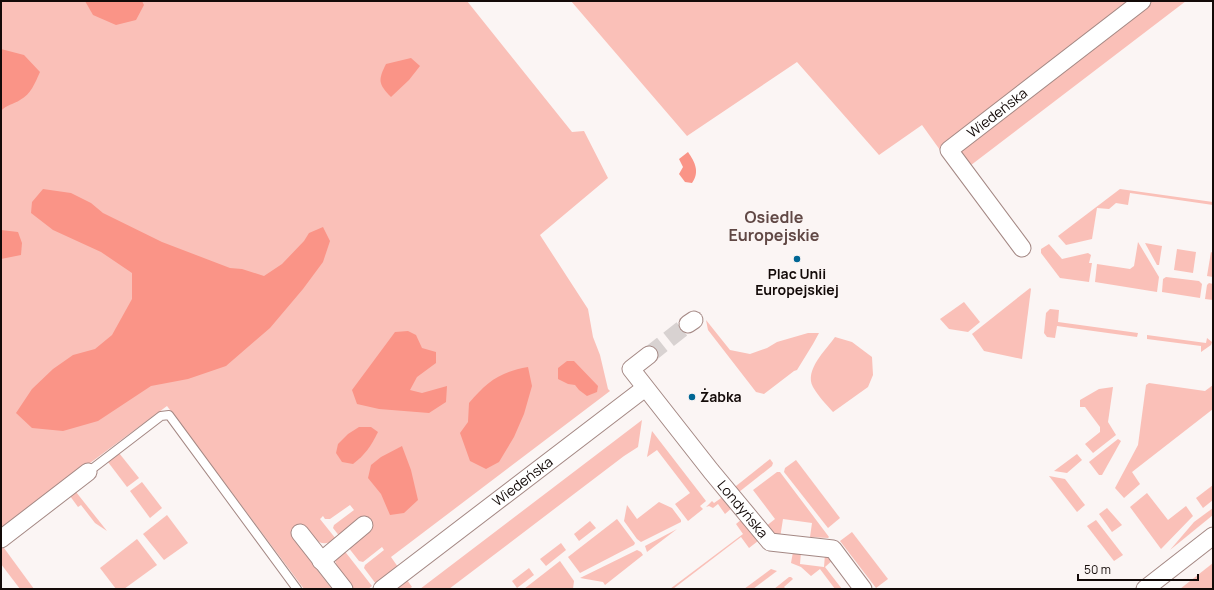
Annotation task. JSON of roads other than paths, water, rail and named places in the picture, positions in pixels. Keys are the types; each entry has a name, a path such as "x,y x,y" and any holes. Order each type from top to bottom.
{"street":[{"name":"Wiedeńska","path":"1022,248 950,150 1142,1"},
{"path":"644,388 630,369 649,355"},
{"name":"Wiedeńska","path":"382,589 644,388"},
{"name":"Londyńska","path":"644,388 770,542 833,549 863,589"},
{"path":"1,539 88,472"},
{"path":"321,561 364,526"},
{"path":"300,533 344,589"},
{"path":"1145,589 1213,536"}],"lane":[{"path":"88,472 161,416 169,415 297,589"}],"tunnel":[{"path":"649,355 688,324"}],"place":[{"name":"Plac Unii Europejskiej","path":"797,259"},
{"name":"Żabka","path":"692,397"}],"district":[{"name":"Osiedle Europejskie","path":"774,226"}]}
